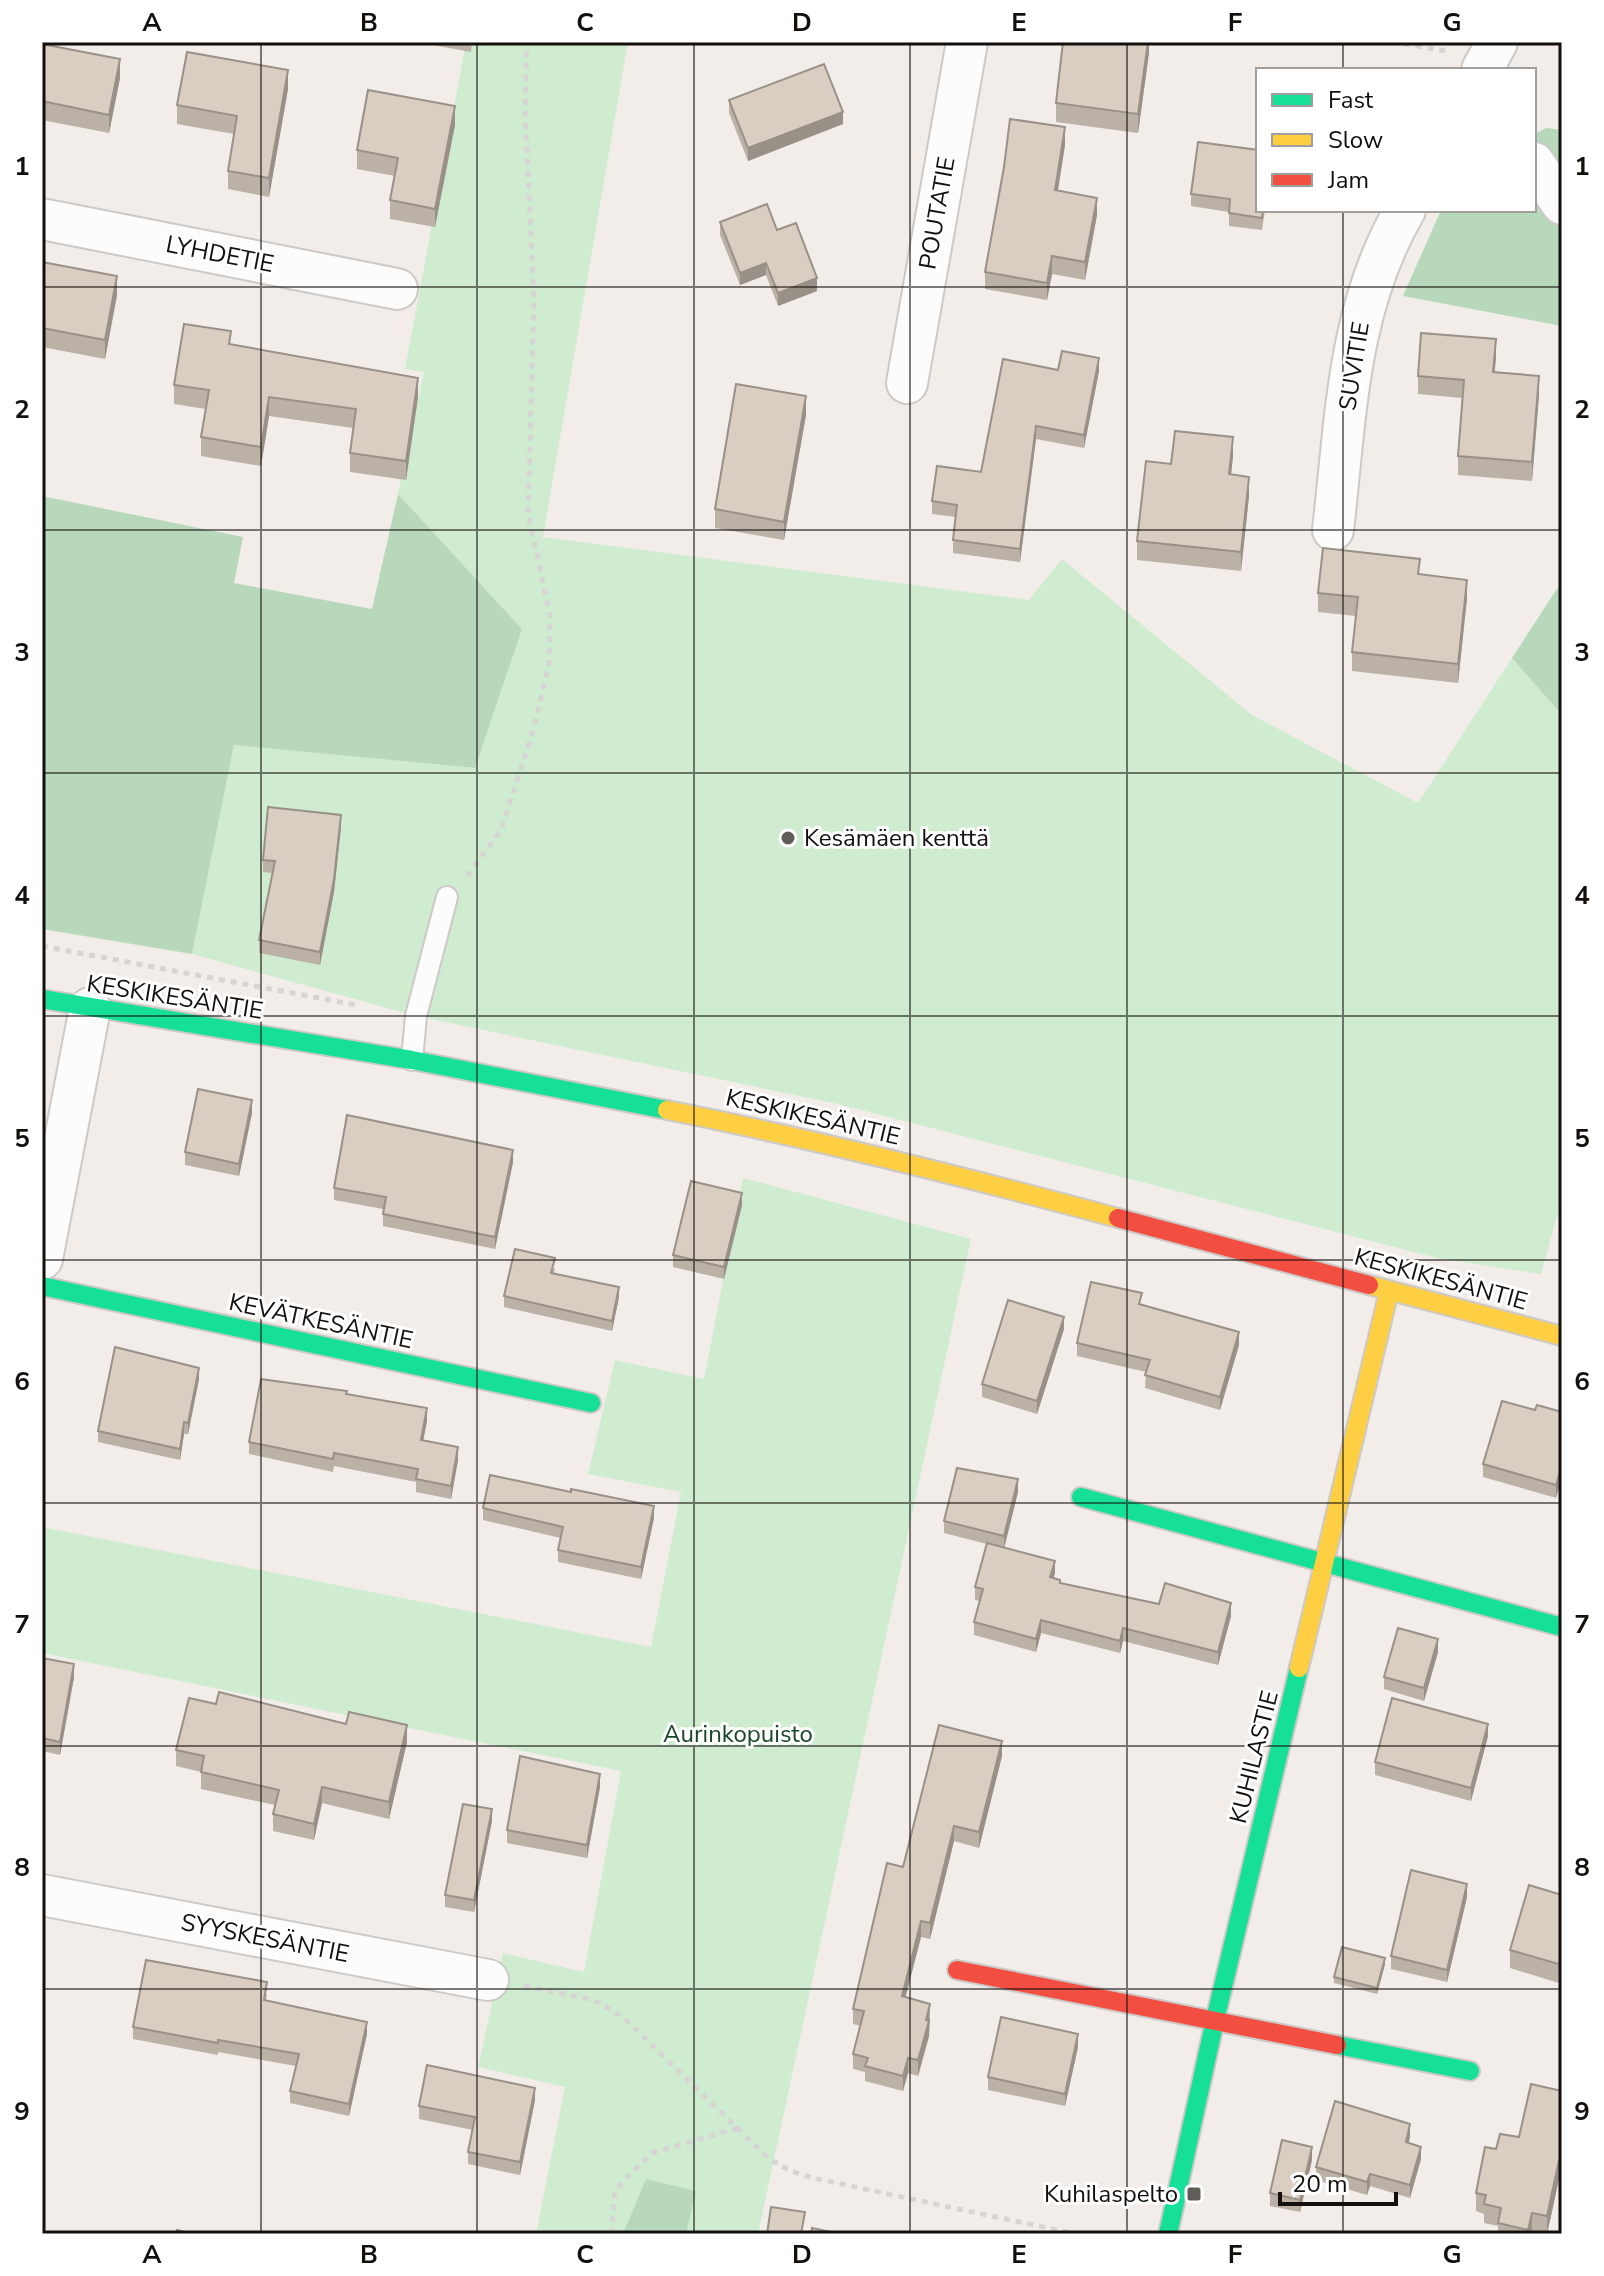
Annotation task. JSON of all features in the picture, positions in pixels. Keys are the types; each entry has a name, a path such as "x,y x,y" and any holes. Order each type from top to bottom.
{"street":[{"name":"POUTATIE","path":"907,383 967,42"},
{"path":"1536,166 1562,204"},
{"name":"SUVITIE","path":"1333,530 1355,339 1378,263 1404,212"},
{"name":"LYHDETIE","path":"42,219 397,289"},
{"name":"KESKIKESÄNTIE","path":"42,999 412,1060 777,1132 852,1149 1562,1336"},
{"path":"42,1259 90,1008"},
{"name":"KEVÄTKESÄNTIE","path":"42,1286 591,1403"},
{"name":"KUHILASTIE","path":"1168,2234 1215,2020 1389,1291"},
{"path":"1081,1497 1562,1627"},
{"name":"SYYSKESÄNTIE","path":"42,1895 488,1980"},
{"path":"957,1970 1470,2071"}],"lane":[{"path":"412,1060 416,1016 447,897"}],"path":[{"path":"447,897 473,869 501,830 533,731 549,663 550,616 528,514 534,299 525,111 527,42"},
{"path":"1392,42 1494,56"},
{"path":"488,1980 594,2000 613,2011 653,2044 769,2159 791,2171 1076,2234"},
{"path":"611,2234 615,2190 652,2153 739,2127"}],"green space":[{"path":"466,42 628,42 543,537 1029,600 1062,559 1252,715 1418,803 1512,658 1562,715 1562,1198 1541,1274 1437,1258 838,1104 416,1016 192,954 234,745 474,768 522,629 398,494 424,372 405,369"},
{"path":"1546,128 1562,130 1562,326 1403,296 1440,212 1536,212 1536,133"},
{"path":"398,494 522,629 475,768 234,745 192,954 42,929 42,496 243,537 234,583 372,609"},
{"path":"1562,581 1562,715 1512,658"},
{"name":"Aurinkopuisto","path":"743,1178 971,1239 758,2234 536,2234 565,2087 478,2067 503,1953 584,1972 621,1771 42,1653 42,1527 651,1647 681,1492 588,1474 615,1360 704,1379"},
{"path":"646,2179 696,2191 686,2234 623,2234"}],"building":[{"path":"1063,42 1148,42 1138,114 1056,103"},
{"path":"42,44 120,59 109,115 42,101"},
{"path":"187,52 288,70 269,178 228,171 237,116 177,105"},
{"path":"824,64 843,112 748,148 729,100"},
{"path":"368,90 455,106 435,209 390,200 398,158 357,150"},
{"path":"1010,119 1065,127 1055,190 1097,198 1085,262 1052,256 1047,283 985,272"},
{"path":"1198,142 1256,150 1256,212 1263,212 1262,218 1229,213 1230,199 1191,194"},
{"path":"767,204 777,230 796,223 817,278 778,293 766,263 740,273 720,222"},
{"path":"42,262 117,276 105,340 42,328"},
{"path":"184,324 231,331 229,344 418,378 406,461 350,453 356,409 269,397 261,447 201,437 209,390 174,385"},
{"path":"1421,333 1496,339 1493,372 1539,376 1532,462 1458,456 1464,380 1418,376"},
{"path":"1062,351 1099,358 1084,435 1036,426 1020,549 953,540 957,505 932,501 937,466 981,472 1003,359 1058,370"},
{"path":"736,384 806,396 784,522 715,509"},
{"path":"1175,431 1233,437 1229,474 1249,477 1241,552 1137,541 1146,461 1171,464"},
{"path":"1323,548 1420,559 1418,574 1467,580 1458,664 1352,652 1358,597 1318,593"},
{"path":"268,807 341,815 334,879 320,952 259,940 275,861 263,860"},
{"path":"198,1089 252,1100 239,1164 185,1152"},
{"path":"347,1115 513,1150 495,1237 383,1214 386,1197 334,1188"},
{"path":"691,1181 742,1193 724,1267 673,1255"},
{"path":"515,1249 555,1258 551,1273 619,1287 612,1321 504,1296"},
{"path":"1091,1282 1142,1293 1139,1304 1239,1332 1220,1397 1145,1375 1150,1360 1077,1343"},
{"path":"1008,1300 1064,1317 1037,1401 982,1384"},
{"path":"115,1347 199,1368 180,1449 98,1431"},
{"path":"261,1379 347,1391 346,1394 427,1408 421,1440 458,1447 451,1486 416,1479 418,1469 334,1453 333,1459 249,1442"},
{"path":"1502,1401 1535,1410 1537,1405 1562,1412 1562,1465 1556,1485 1483,1464"},
{"path":"957,1468 1018,1479 1004,1536 944,1521"},
{"path":"490,1475 654,1506 641,1567 558,1550 563,1527 483,1508"},
{"path":"987,1543 1055,1561 1050,1577 1060,1580 1060,1583 1159,1604 1165,1583 1231,1603 1218,1652 1123,1628 1120,1641 1041,1620 1036,1639 974,1622 983,1589 975,1587"},
{"path":"1398,1628 1438,1639 1424,1688 1384,1677"},
{"path":"42,1658 74,1664 60,1742 42,1738"},
{"path":"219,1692 346,1724 349,1712 407,1725 389,1802 322,1787 314,1824 273,1814 279,1790 201,1772 204,1756 176,1750 189,1698 216,1704"},
{"path":"1392,1698 1488,1724 1471,1788 1375,1762"},
{"path":"939,1725 1002,1741 979,1832 954,1826 930,1923 921,1921 902,1996 930,2004 926,2020 929,2021 918,2060 908,2058 903,2076 865,2066 868,2058 853,2054 864,2011 853,2009 887,1863 903,1867"},
{"path":"520,1756 600,1774 587,1845 507,1830"},
{"path":"463,1804 492,1809 474,1900 445,1895"},
{"path":"1411,1870 1467,1884 1447,1970 1391,1956"},
{"path":"1529,1885 1562,1895 1562,1965 1510,1950"},
{"path":"1342,1947 1385,1958 1377,1988 1334,1977"},
{"path":"146,1960 267,1982 264,2000 367,2022 349,2104 290,2091 299,2054 133,2027"},
{"path":"1001,2017 1078,2034 1065,2094 988,2077"},
{"path":"427,2065 535,2088 520,2162 468,2152 475,2117 419,2106"},
{"path":"1531,2084 1562,2091 1562,2161 1559,2160 1547,2216 1532,2213 1528,2230 1498,2223 1501,2208 1484,2204 1486,2195 1476,2193 1485,2147 1496,2149 1500,2134 1519,2137"},
{"path":"1335,2101 1410,2124 1406,2142 1421,2147 1410,2185 1370,2174 1367,2182 1316,2167"},
{"path":"1282,2140 1312,2147 1300,2200 1270,2193"},
{"path":"771,2207 805,2212 801,2234 767,2234"},
{"path":"812,2228 840,2234 811,2234"}],"traffic: fast":[{"path":"42,999 412,1060 667,1110"},
{"path":"42,1286 591,1403"},
{"path":"1081,1497 1562,1627"},
{"path":"1168,2234 1215,2020 1299,1668"},
{"path":"1337,2045 1470,2071"}],"traffic: slow":[{"path":"667,1110 894,1160 1118,1218"},
{"path":"1369,1285 1562,1336"},
{"path":"1299,1668 1389,1291"}],"traffic: jam":[{"path":"1118,1218 1369,1285"},
{"path":"957,1970 1337,2045"}],"place":[{"name":"Kesämäen kenttä","path":"788,838"},
{"name":"Kuhilaspelto","path":"1194,2194"}]}
